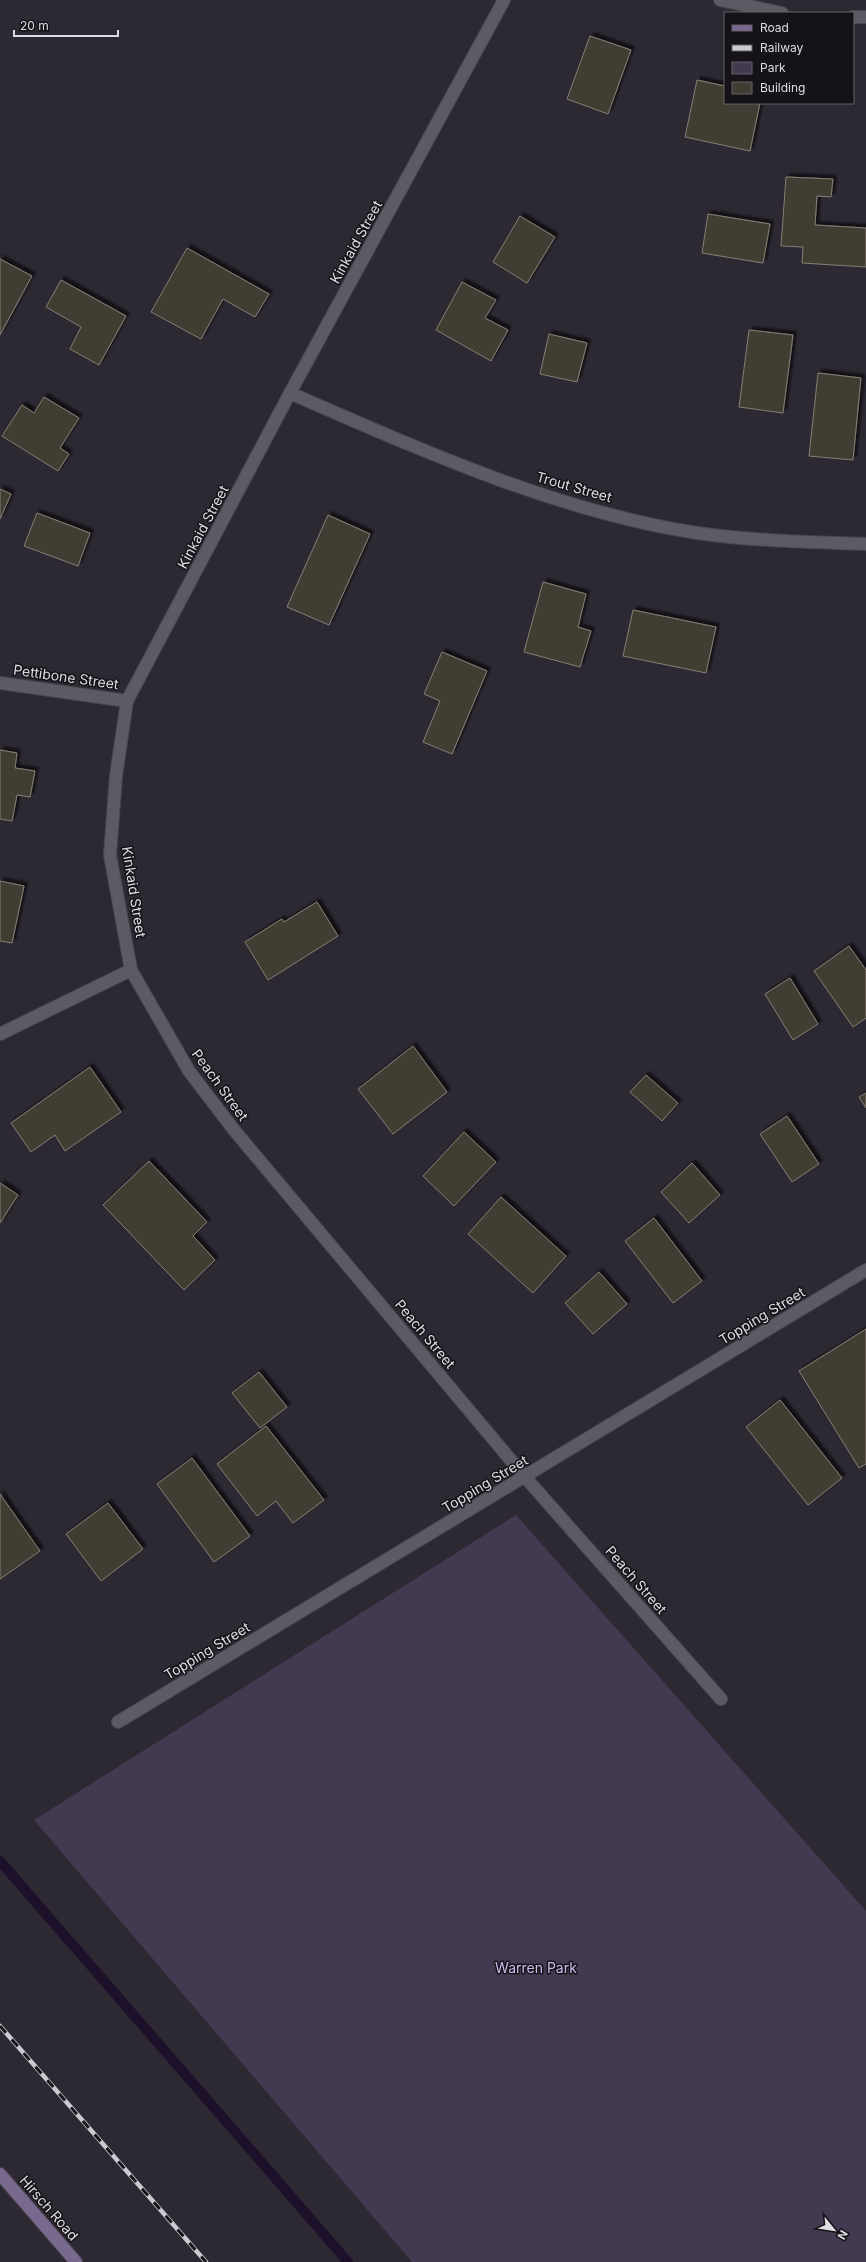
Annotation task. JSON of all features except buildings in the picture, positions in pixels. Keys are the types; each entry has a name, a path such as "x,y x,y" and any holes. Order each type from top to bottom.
{"main road":[{"name":"Hirsch Road","path":"0,2174 76,2262"}],"street":[{"name":"Kinkaid Street","path":"131,970 110,855 116,776 127,701 290,394 504,0"},
{"path":"720,0 777,12"},
{"path":"854,17 866,17"},
{"name":"Trout Street","path":"290,394 435,456 529,490 615,515 697,533 789,541 866,544"},
{"name":"Pettibone Street","path":"0,683 127,701"},
{"path":"0,1034 131,970"},
{"name":"Peach Street","path":"131,970 188,1071 234,1130 525,1477 721,1699"},
{"name":"Topping Street","path":"118,1722 866,1270"}],"green space":[{"name":"Warren Park","path":"516,1515 866,1911 866,2262 412,2262 34,1820"}],"waterway":[{"path":"0,1861 348,2262"}],"railway":[{"path":"0,2026 206,2262"}]}
